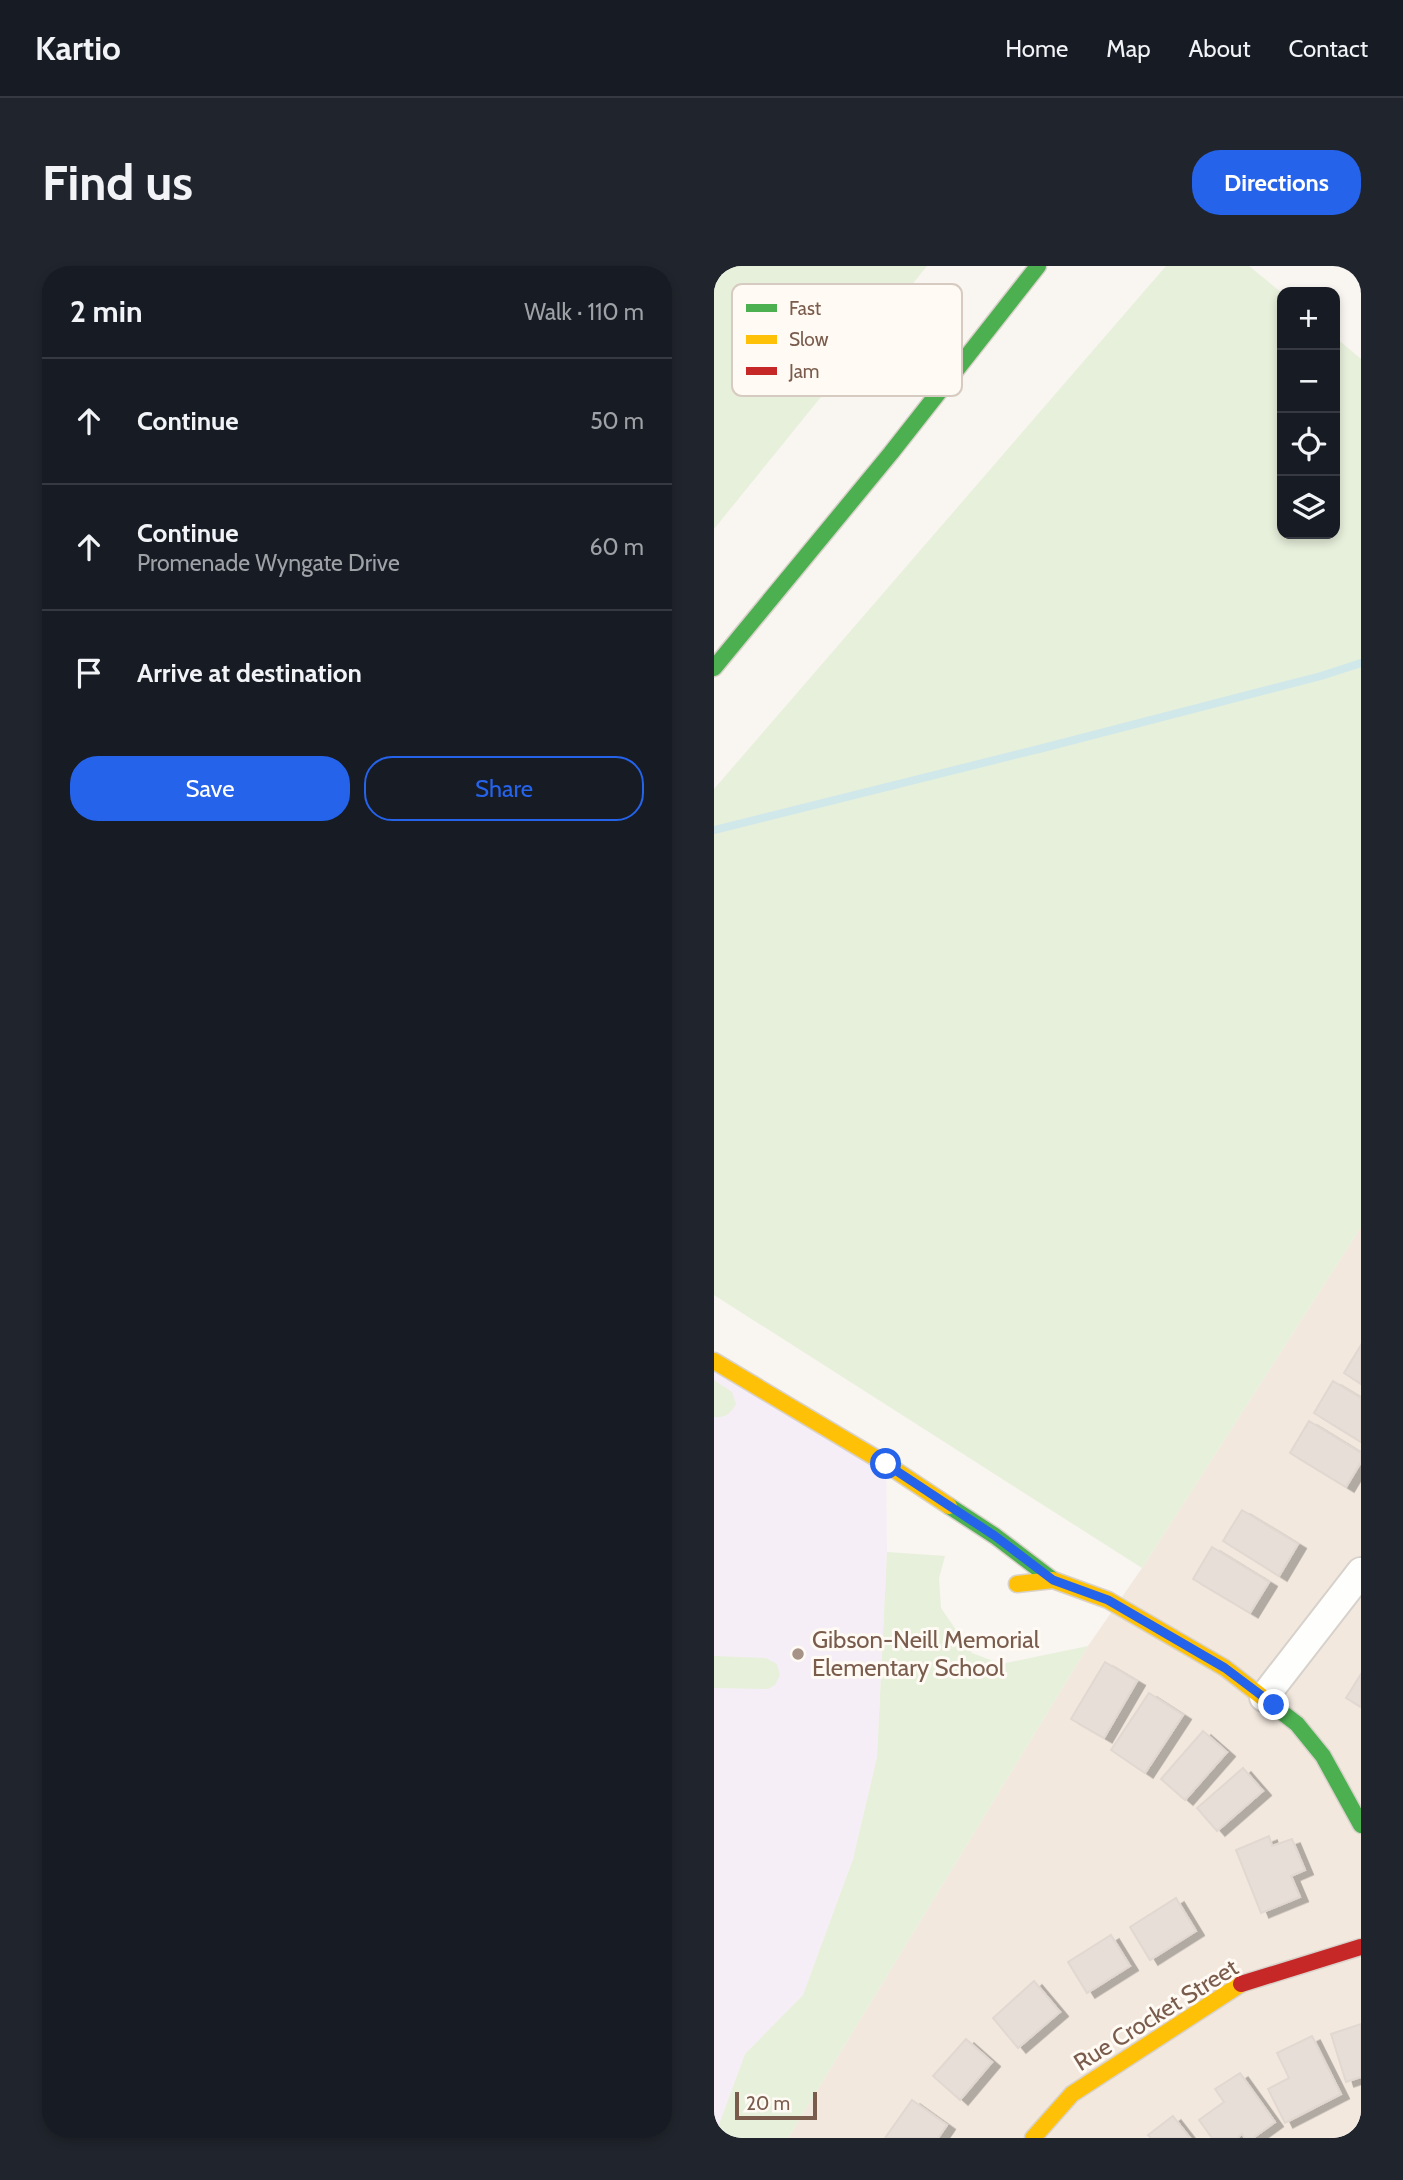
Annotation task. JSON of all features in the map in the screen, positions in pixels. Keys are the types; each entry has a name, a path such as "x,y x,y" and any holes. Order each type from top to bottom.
{"street":[{"path":"962,363 1038,266"},
{"path":"714,668 936,396"},
{"path":"714,1360 886,1464 995,1536 1053,1580 1108,1600 1225,1668 1297,1724 1322,1756 1361,1825"},
{"path":"1264,1697 1361,1572"},
{"path":"1017,1584 1053,1580"},
{"name":"Rue Crocket Street","path":"1032,2138 1072,2094 1239,1985 1361,1947"}],"shaded area":[{"path":"1361,1227 1361,2138 788,2138 1088,1646 1142,1568"},
{"name":"Gibson-Neill Memorial Elementary School","path":"714,1361 886,1464 887,1552 877,1757 853,1859 803,1995 745,2054 714,2138"}],"green space":[{"path":"714,266 927,266 912,284 732,284 732,396 822,396 714,529"},
{"path":"1166,266 1249,266 1277,289 1277,539 1340,539 1340,341 1361,359 1361,1227 1142,1568 714,1295 714,789"},
{"path":"714,1380 732,1392 736,1404 730,1413 722,1417 714,1417"},
{"path":"887,1552 945,1556 939,1578 941,1608 972,1653 1001,1664 1088,1646 788,2138 714,2138 745,2054 803,1995 853,1859 877,1757"},
{"path":"714,1656 766,1658 777,1664 780,1675 775,1685 768,1689 714,1688"}],"building":[{"path":"1361,1345 1361,1384 1344,1373"},
{"path":"1333,1381 1361,1398 1361,1442 1314,1413"},
{"path":"1309,1421 1361,1453 1361,1462 1346,1487 1290,1453"},
{"path":"1242,1510 1298,1544 1279,1576 1223,1541"},
{"path":"1212,1547 1269,1582 1250,1613 1193,1579"},
{"path":"1105,1662 1137,1681 1104,1738 1071,1719"},
{"path":"1361,1674 1361,1707 1346,1698"},
{"path":"1149,1693 1183,1715 1145,1773 1111,1750"},
{"path":"1203,1731 1227,1752 1185,1800 1161,1779"},
{"path":"1243,1768 1263,1791 1217,1831 1197,1808"},
{"path":"1269,1836 1272,1846 1292,1839 1305,1870 1291,1876 1300,1897 1261,1913 1236,1850"},
{"path":"1176,1898 1196,1931 1150,1960 1130,1927"},
{"path":"1111,1935 1130,1966 1087,1993 1068,1962"},
{"path":"1034,1981 1060,2012 1018,2048 993,2018"},
{"path":"1361,2024 1361,2077 1346,2082 1331,2034"},
{"path":"1312,2036 1341,2094 1285,2123 1268,2089 1289,2078 1277,2053"},
{"path":"966,2039 992,2062 960,2100 933,2076"},
{"path":"1240,2073 1275,2122 1253,2138 1245,2138 1242,2134 1237,2138 1212,2138 1199,2120 1224,2102 1215,2089"},
{"path":"912,2100 947,2125 938,2138 885,2138"},
{"path":"1173,2116 1190,2138 1151,2138 1148,2135"}],"waterway":[{"path":"714,830 1043,748 1321,676 1361,663"}],"traffic: fast":[{"path":"962,363 1038,266"},
{"path":"714,668 936,396"},
{"path":"949,1506 995,1536 1053,1580"},
{"path":"1271,1704 1297,1724 1323,1756 1361,1825"}],"traffic: slow":[{"path":"714,1361 886,1464 949,1506"},
{"path":"1017,1584 1053,1580 1108,1600 1225,1668 1271,1704"},
{"path":"1033,2138 1072,2094 1241,1984"}],"traffic: jam":[{"path":"1241,1984 1361,1947"}],"place":[{"name":"Gibson-Neill Memorial Elementary School","path":"798,1654"}],"route":[{"path":"886,1464 995,1536 1053,1580 1108,1600 1225,1668 1274,1705"}]}
